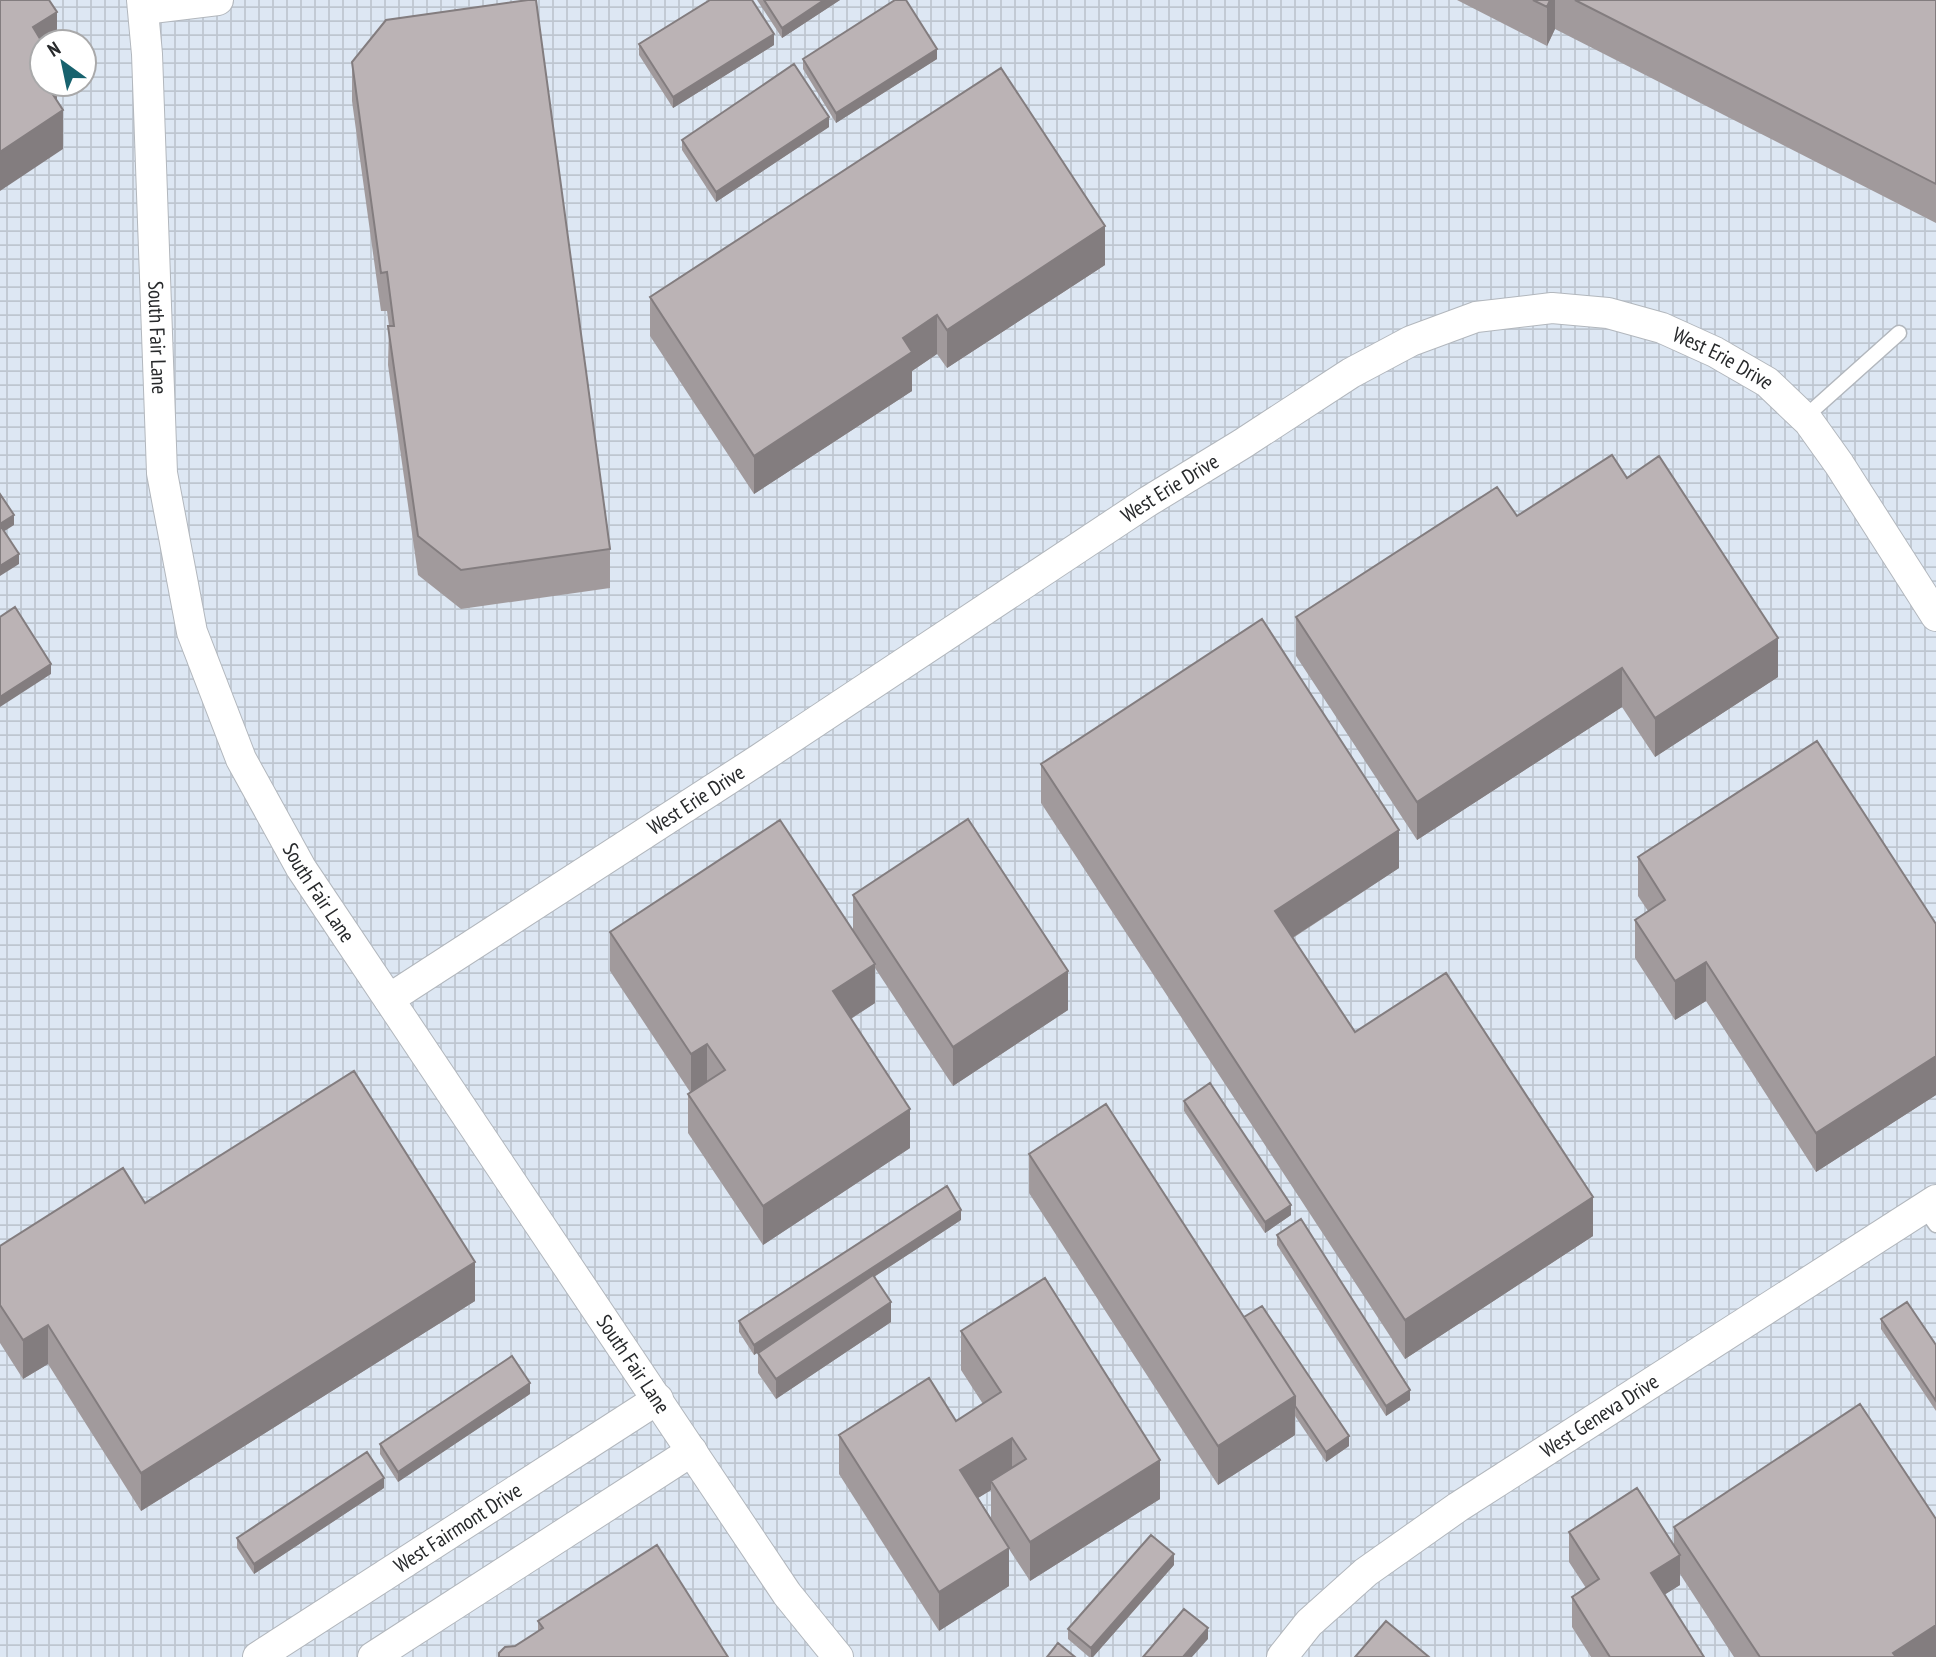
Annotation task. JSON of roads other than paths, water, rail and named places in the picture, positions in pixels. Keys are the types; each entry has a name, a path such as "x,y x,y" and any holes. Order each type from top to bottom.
{"street":[{"path":"143,4 218,0"},
{"name":"South Fair Lane","path":"143,4 162,473 192,632 241,759 273,821 301,867 788,1594 838,1657"},
{"name":"West Erie Drive","path":"389,999 758,760 1147,502 1351,373 1411,341 1476,317 1552,308 1608,313 1662,328 1715,352 1767,382 1804,418 1839,464 1933,604"},
{"name":"West Geneva Drive","path":"1282,1657 1309,1623 1366,1572 1449,1513 1932,1211"},
{"name":"West Fairmont Drive","path":"258,1657 658,1399"},
{"path":"373,1657 692,1451"}],"lane":[{"path":"1804,418 1899,333"}]}
